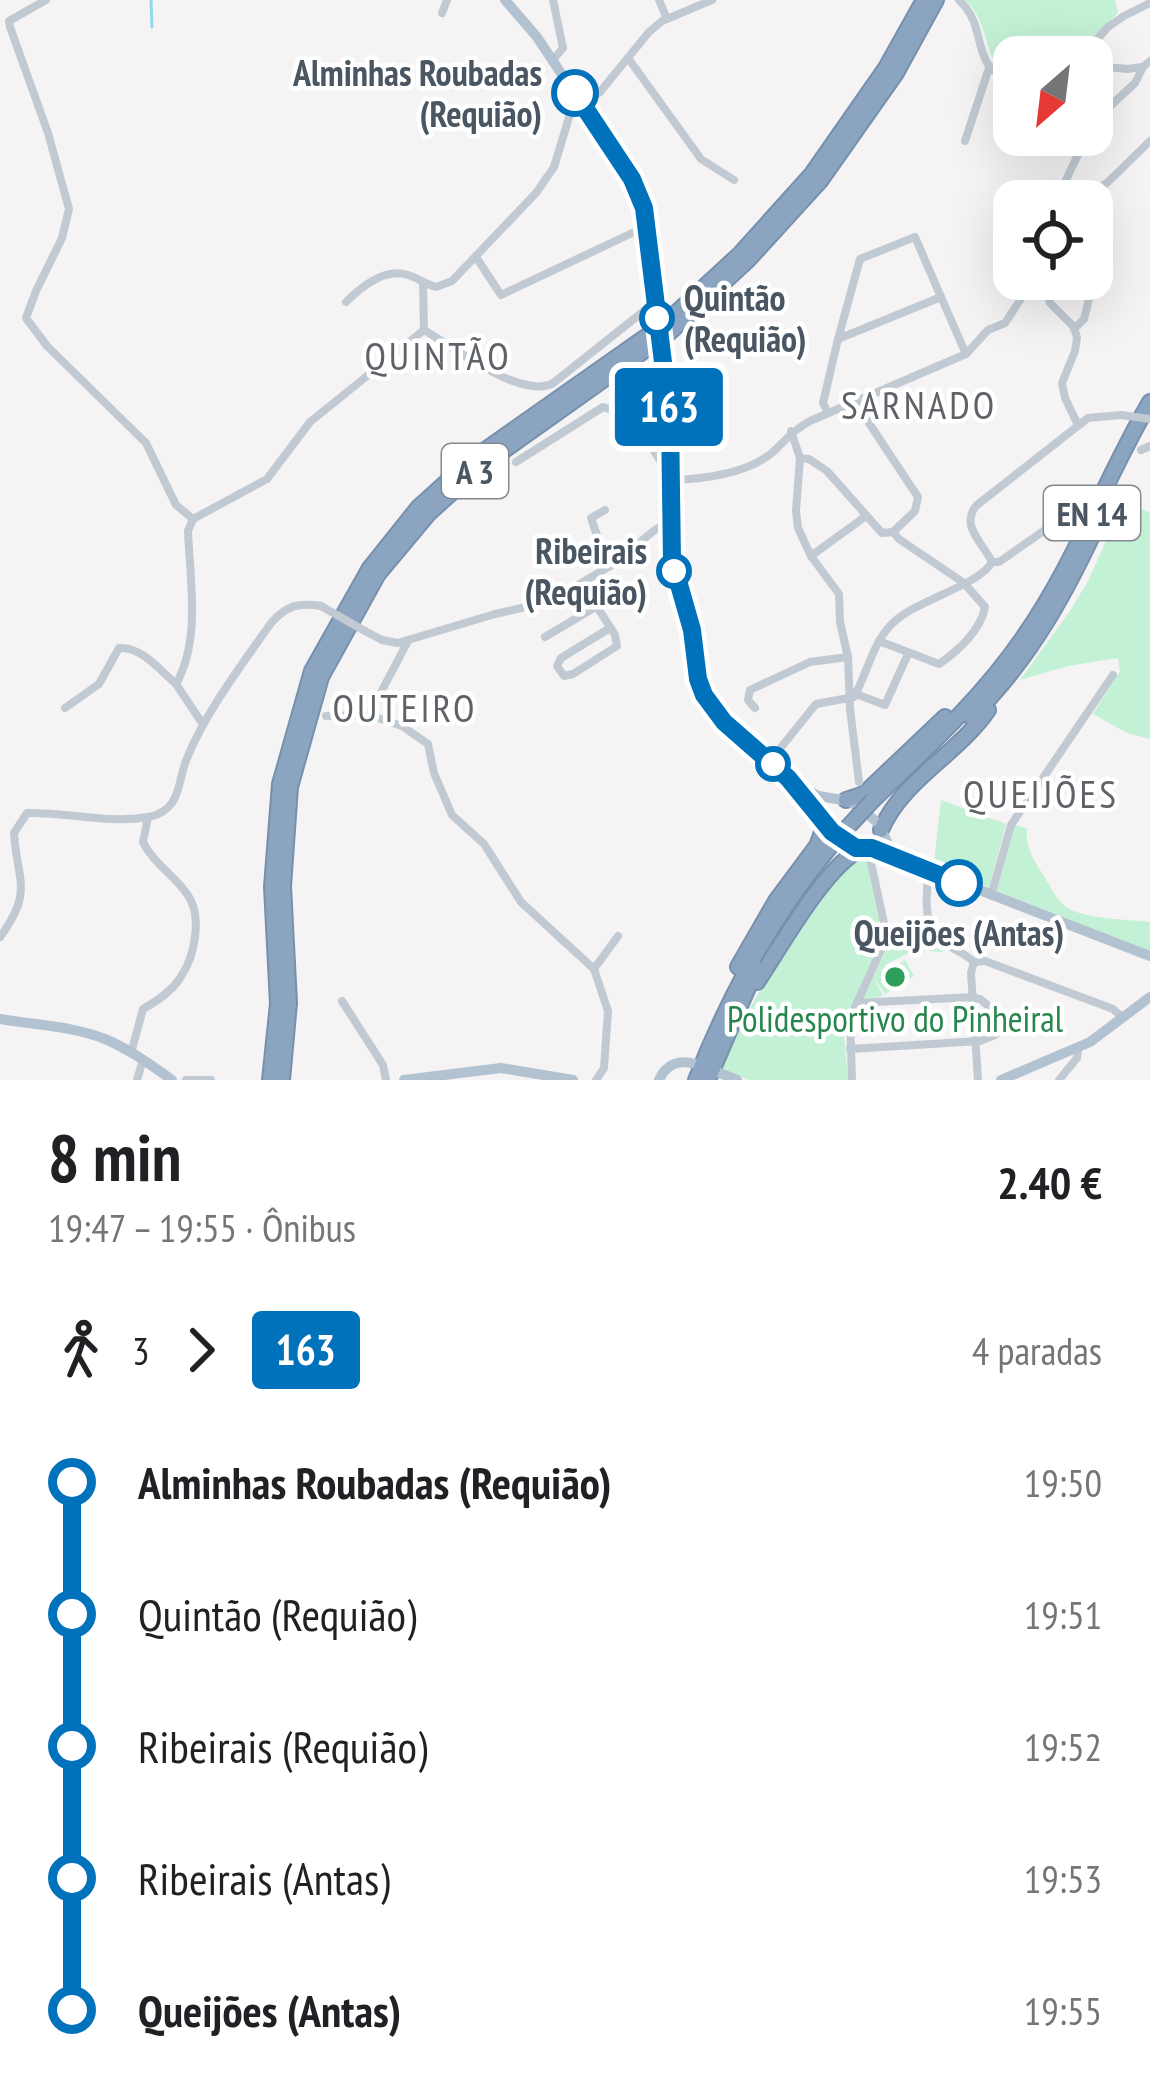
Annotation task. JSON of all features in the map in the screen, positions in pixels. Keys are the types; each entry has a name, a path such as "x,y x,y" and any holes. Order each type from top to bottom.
{"highway":[{"name":"A 3","path":"271,1080 278,1004 272,887 280,784 312,671 370,568 418,508 471,460 664,324 740,254 812,174 886,68 924,0"},
{"name":"A 3","path":"282,1080 289,1003 283,886 290,787 321,676 378,574 429,513 478,468 669,333 748,260 820,181 896,73 936,0"},
{"name":"EN 14","path":"696,1072 785,920 837,845 975,700 1010,656 1064,572 1150,402"},
{"name":"EN 14","path":"876,803 1003,684 1033,643 1064,592 1150,419"},
{"path":"840,800 864,794 1010,656"},
{"path":"881,831 893,805 979,723 1003,684"},
{"path":"730,1011 730,986 746,950 817,846 825,823"},
{"path":"730,1011 845,858 867,849"},
{"name":"EN 14","path":"712,1076 730,1011"}],"main road":[{"path":"505,0 553,60 637,188 658,322"},
{"path":"662,351 669,405 672,560 692,630 700,686 709,704 788,778 843,840 1150,956"},
{"path":"788,778 813,794 840,800 874,818 888,844 912,864"},
{"path":"825,823 825,811 840,800"},
{"path":"867,849 878,841 881,831"},
{"path":"1001,1080 1096,1038 1150,997"},
{"path":"0,1019 89,1034 137,1056 172,1080"},
{"path":"658,1080 672,1064 696,1072"},
{"path":"404,1080 518,1070 573,1080"},
{"path":"712,1076 737,1080"}],"street":[{"path":"46,0 9,21 69,209 62,238 26,318 47,346 146,442 176,505 193,520"},
{"path":"442,13 447,0"},
{"path":"553,0 563,48 553,60"},
{"path":"659,0 667,19"},
{"path":"346,302 391,273 410,275 436,287 452,280 536,194 554,167 570,114 600,92 649,32 712,0"},
{"path":"960,1 973,16 982,54 993,71"},
{"path":"1100,36 1150,3"},
{"path":"628,58 701,159 734,180"},
{"path":"1113,68 1147,64"},
{"path":"1113,103 1147,64"},
{"path":"965,141 989,68"},
{"path":"1110,180 1150,141"},
{"path":"476,257 501,295 646,226"},
{"path":"828,413 823,403 860,260 915,237 966,354"},
{"path":"423,283 424,330"},
{"path":"838,339 941,297"},
{"path":"633,417 672,480 717,478 769,455 791,431 966,354 988,330 1005,322 1022,300"},
{"path":"1048,300 1077,338 1062,383 1078,425"},
{"path":"1074,329 1084,319 1089,300"},
{"path":"424,330 514,383 541,389 656,302"},
{"path":"176,685 189,642 188,531 193,520 268,479 310,422 424,330"},
{"path":"800,458 827,471 882,533 893,532 915,511 918,497 855,402"},
{"path":"516,463 603,407 633,417 669,405"},
{"path":"992,562 973,531 970,513 1078,425 1097,416 1150,419"},
{"path":"791,431 800,458 799,528 811,556 839,594 859,782"},
{"path":"992,562 999,562 1088,500"},
{"path":"605,510 591,518 608,567"},
{"path":"811,556 866,516"},
{"path":"0,937 20,898 23,883 14,832 27,813 148,817 176,800 202,724 281,612 292,605 321,606 398,644 540,605 628,555 671,522"},
{"path":"879,641 939,664 973,632 986,612 964,583 893,532"},
{"path":"853,696 890,625 914,606 984,573 992,562"},
{"path":"582,583 597,606 610,628 617,642 614,650 569,676 560,674 556,666 561,658 610,628"},
{"path":"545,638 597,606"},
{"path":"369,715 408,641"},
{"path":"65,708 99,684 119,648 125,646 135,649 176,685 202,724"},
{"path":"770,761 816,704 853,696 885,705 908,654"},
{"path":"755,708 748,700 751,690 810,662 848,657"},
{"path":"991,896 1011,825 1113,675"},
{"path":"326,716 369,715 401,726 428,744 434,773 452,815 484,844 521,902 594,969 608,1011 600,1080"},
{"path":"137,1080 143,1009 181,977 195,938 195,909 189,896 143,842 148,817"},
{"path":"852,1080 849,1022 886,942 867,849"},
{"path":"929,872 935,936 974,962 991,963 1122,1017"},
{"path":"594,969 618,936"},
{"path":"974,962 978,1080"},
{"path":"850,1049 976,1041 995,1035 1005,1022 973,997 856,1003"},
{"path":"342,1001 383,1065 386,1080"},
{"path":"1059,1080 1077,1058 1078,1048"},
{"path":"186,1080 211,1080"}],"green space":[{"path":"965,0 1115,0 1118,13 1094,36 993,36 993,58"},
{"path":"1121,508 1150,513 1150,739 1127,733 1093,714 1120,671 1118,658 1020,680 1088,581"},
{"path":"941,800 1006,824 989,888 934,864"},
{"path":"1014,825 1027,828 1032,857 1061,902 1093,916 1150,922 1150,951 997,891"},
{"path":"866,858 883,938 843,1023 848,1080 749,1080 719,1068 795,934 850,860"},
{"path":"916,930 921,939 930,932 947,949 915,950 885,965 887,971 905,960 914,976 885,994 874,978 883,996 864,1000 890,942 914,942"}],"waterway":[{"path":"151,0 152,27"}],"bus line":[{"name":"163","path":"575,93 632,179 644,208 672,439 672,560 704,695 724,722 788,778 832,832 856,848 872,848 959,883"}],"place":[{"name":"Alminhas Roubadas (Requião)","path":"575,93"},
{"name":"Quintão (Requião)","path":"657,318"},
{"name":"Ribeirais (Requião)","path":"674,571"},
{"name":"Queijões (Antas)","path":"959,883"},
{"name":"Polidesportivo do Pinheiral","path":"895,977"}],"district":[{"name":"QUINTÃO","path":"438,355"},
{"name":"SARNADO","path":"919,404"},
{"name":"OUTEIRO","path":"405,707"},
{"name":"QUEIJÕES","path":"1041,793"}]}
